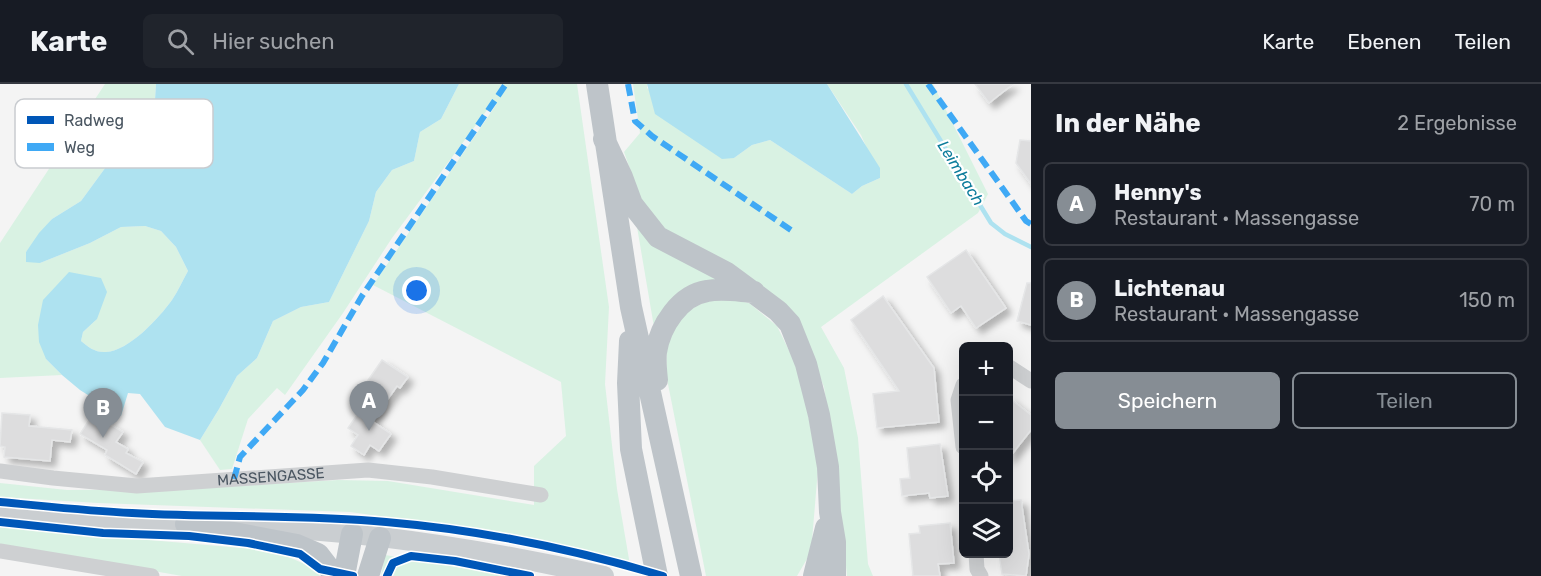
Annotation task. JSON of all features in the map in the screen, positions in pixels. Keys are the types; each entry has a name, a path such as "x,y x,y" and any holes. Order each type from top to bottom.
{"highway":[{"path":"597,84 631,307 691,576"},
{"path":"604,140 632,204 658,237 727,273 778,311 790,324 806,364 819,415 828,467 830,512 835,542 835,576"},
{"path":"658,432 656,352 664,325 683,302 705,291 754,292"},
{"path":"631,307 628,383 631,449 657,576"},
{"path":"814,576 830,512"},
{"path":"186,524 297,545 318,554 334,576"},
{"path":"344,576 352,534"},
{"path":"368,576 380,538"}],"main road":[{"path":"0,513 101,521 287,527 512,556 604,576"}],"street":[{"path":"1013,369 1031,381"},
{"name":"MASSENGASSE","path":"0,471 137,486 368,470 432,477 541,495"},
{"path":"0,551 152,576"},
{"path":"976,558 977,569 981,576"}],"green space":[{"path":"105,84 156,84 155,99 95,99"},
{"path":"459,84 577,84 609,307 605,384 617,489 630,565 591,554 473,529 350,512 0,497 0,483 67,490 184,489 338,480 388,481 534,505 534,466 566,436 561,382 373,285 496,105 493,102 392,238 285,395 277,388 248,419 232,469 220,470 200,440 237,376 257,358 273,321 301,307 329,302 369,221 376,192 392,170 414,161 420,132 441,119"},
{"path":"633,84 647,84 647,88 734,158 752,145 770,140 852,194 862,186 880,178 861,135 827,84 933,84 988,194 978,213 821,327 844,368 858,438 868,564 873,576 847,576 838,483 824,387 808,347 663,233 641,200 624,152 640,133"},
{"path":"50,168 105,168 81,201 52,219 26,252 40,263 90,243 121,227 145,226 161,231 176,247 188,271 172,300 159,316 134,340 124,346 99,352 81,341 83,332 97,319 46,359 62,375 0,378 0,243"},
{"path":"636,221 731,281 654,327"},
{"path":"722,297 749,303 777,326 801,375 818,469 811,552 797,576 706,576 667,379 667,362 670,336 675,325 693,308"},
{"path":"0,527 275,551 316,569 320,576 182,576 0,544"},
{"path":"385,555 510,576 381,576"}],"water":[{"path":"156,84 459,84 441,119 420,132 414,161 392,170 376,192 369,221 329,302 301,307 273,321 257,358 237,376 200,440 165,427 140,394 128,393 121,416 80,390 62,375 46,359 39,342 38,325 43,300 69,272 101,278 107,292 97,319 83,332 81,341 96,351 106,352 124,346 143,332 172,300 188,271 176,247 161,231 145,226 121,227 90,243 40,263 26,262 26,252 39,233 52,219 81,201 105,168 213,168 213,99 155,99"},
{"path":"647,84 827,84 880,168 880,178 862,186 852,194 770,140 752,145 734,158 722,159 655,114"}],"building":[{"path":"975,84 1013,84 989,103"},
{"path":"1020,140 1031,141 1031,184 1016,163"},
{"path":"966,250 1006,308 976,328 961,306 951,313 927,277"},
{"path":"1027,283 1031,283 1031,325 1017,321"},
{"path":"883,296 934,368 939,422 877,428 873,394 899,391 851,320"},
{"path":"382,360 408,377 400,388 397,386 372,421 391,434 379,451 370,445 364,455 351,446 358,435 348,428 373,392 364,386"},
{"path":"1013,401 1031,415 1031,430 1013,453"},
{"path":"2,413 30,415 29,426 72,430 70,442 52,440 50,461 4,457 5,447 0,446"},
{"path":"93,414 123,432 116,442 128,449 126,453 143,462 136,474 105,455 107,450 80,434"},
{"path":"940,444 948,496 930,498 929,493 902,496 900,479 910,478 907,448"},
{"path":"1021,500 1029,554 1026,576 1002,574 1000,558 1013,558 1013,501"},
{"path":"950,523 954,563 938,564 940,576 913,576 909,534 920,533 919,526"}],"waterway":[{"name":"Leimbach","path":"906,84 991,223 1005,234 1031,247"}],"marked path":[{"path":"234,479 240,457 303,390 323,363 362,296 506,84"},
{"path":"628,84 635,121 652,136 791,230"},
{"path":"928,84 1026,221 1031,224"}],"cycle path":[{"path":"0,502 116,512 323,518 421,526 526,542 595,557 663,576"},
{"path":"0,522 103,533 189,536 248,543 300,554 320,569 353,576"},
{"path":"387,576 393,563 411,556 455,561 530,576"}],"place":[{"name":"Henny's","path":"369,431"},
{"name":"Lichtenau","path":"103,438"}]}
